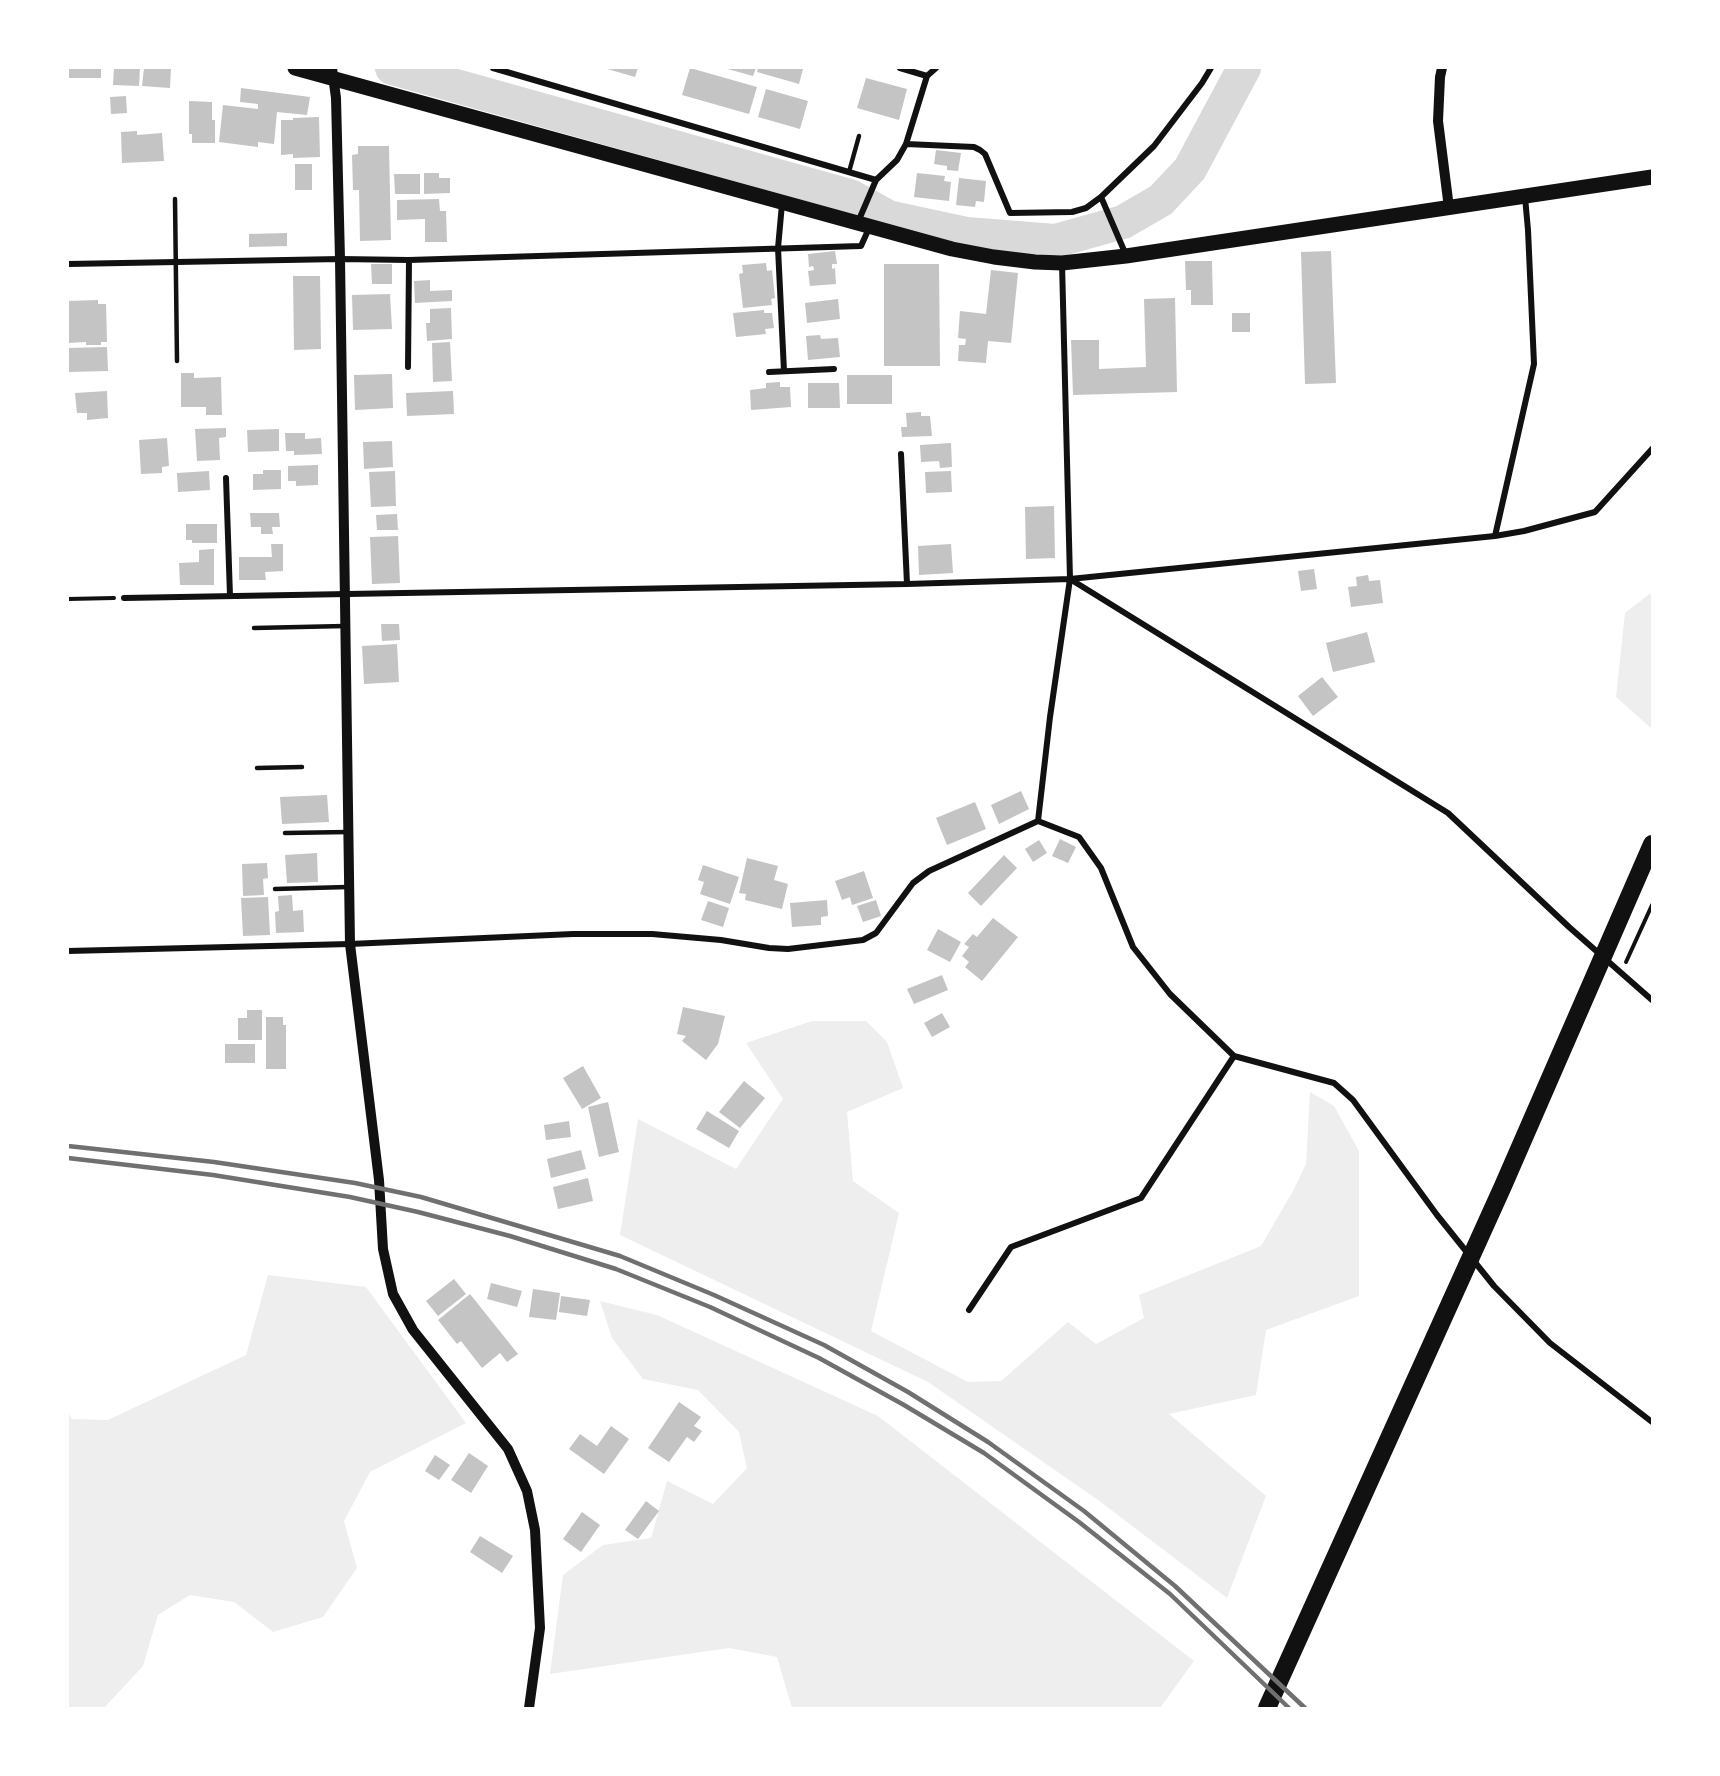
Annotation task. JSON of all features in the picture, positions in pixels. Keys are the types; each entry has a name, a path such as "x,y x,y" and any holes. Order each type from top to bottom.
{"highway":[{"path":"1267,1708 1498,1197 1653,844"}],"main road":[{"path":"296,68 332,73 962,251 994,257 1062,263 1126,256 1653,177"}],"street":[{"path":"493,68 876,180"},
{"path":"900,68 927,76"},
{"path":"68,264 340,259 409,260 861,246 876,180 897,160 906,144 927,76 936,68"},
{"path":"906,144 974,147 980,150 985,154 1010,213 1072,212 1086,208 1101,197 1154,146 1211,68"},
{"path":"1442,68 1438,121 1449,208"},
{"path":"332,73 336,98 340,259 350,944 379,1180 383,1249 393,1294 413,1330 508,1449 527,1491 535,1530 540,1628 529,1708"},
{"path":"1495,536 1534,364 1525,196"},
{"path":"1101,197 1126,256"},
{"path":"782,202 778,248 784,371"},
{"path":"408,367 409,260"},
{"path":"1038,822 1050,717 1070,579 1062,263"},
{"path":"769,372 834,369"},
{"path":"124,598 1070,579 1495,536 1524,531 1595,512 1653,449"},
{"path":"901,454 907,584"},
{"path":"226,478 230,596"},
{"path":"1070,579 1448,813 1569,927 1653,1000"},
{"path":"68,951 350,944 573,934 652,934 788,949 863,940 876,933 913,883 929,871 1038,822 1079,837 1101,868 1133,947 1170,994 1234,1056 1334,1083 1353,1100 1437,1215 1494,1286 1550,1344 1653,1422"},
{"path":"969,1310 1011,1247 1141,1198 1234,1056"}],"lane":[{"path":"849,172 859,136"},
{"path":"175,199 177,361"},
{"path":"254,628 345,626"},
{"path":"257,768 302,767"},
{"path":"285,833 349,832"},
{"path":"275,889 350,887"}],"path":[{"path":"68,599 124,598"},
{"path":"1621,973 1653,905"}],"shaded area":[{"path":"1652,592 1652,729 1616,697 1625,613"},
{"path":"812,1021 866,1021 887,1042 903,1088 847,1112 853,1181 899,1213 871,1331 968,1382 1001,1381 1068,1322 1096,1344 1144,1318 1139,1295 1261,1246 1306,1164 1310,1092 1334,1106 1359,1151 1359,1296 1266,1330 1256,1395 1169,1414 1266,1496 1227,1598 1098,1500 928,1382 620,1235 638,1119 736,1169 783,1099 746,1043"},
{"path":"268,1275 366,1287 466,1423 370,1472 344,1521 357,1568 323,1617 273,1632 234,1602 190,1595 158,1615 143,1666 104,1708 68,1708 68,1412 72,1419 108,1420 246,1355"},
{"path":"600,1301 657,1315 878,1416 1194,1661 1160,1708 792,1708 777,1657 729,1648 550,1674 563,1575 603,1545 651,1538 667,1481 713,1504 747,1468 739,1432 698,1390 643,1379 612,1338"}],"building":[{"path":"68,68 101,68 101,78 68,78"},
{"path":"114,68 140,68 139,86 113,85"},
{"path":"144,68 171,68 170,88 142,86"},
{"path":"604,68 638,68 635,77"},
{"path":"690,68 757,87 749,114 682,95"},
{"path":"724,68 756,68 753,76"},
{"path":"758,68 803,69 799,84 757,72"},
{"path":"866,78 907,89 899,120 857,108"},
{"path":"241,88 310,97 307,115 277,112 274,144 258,142 258,147 219,142 223,105 258,109 258,104 240,102"},
{"path":"766,89 808,101 800,129 758,117"},
{"path":"126,96 127,113 111,114 110,97"},
{"path":"189,101 212,102 215,143 192,143 192,134 189,134"},
{"path":"319,117 320,157 293,158 293,154 281,155 281,120"},
{"path":"137,131 137,135 162,133 164,161 122,163 121,132"},
{"path":"358,146 389,146 391,240 360,241 359,190 353,190 352,155 358,154"},
{"path":"936,150 961,153 958,171 947,170 947,166 934,164"},
{"path":"295,164 312,164 312,190 295,190"},
{"path":"424,173 439,173 439,178 450,178 450,193 424,194"},
{"path":"917,173 945,176 944,181 951,182 949,201 914,197"},
{"path":"394,174 420,174 420,194 395,194"},
{"path":"959,178 986,181 984,202 976,201 975,207 956,205"},
{"path":"439,199 440,211 446,211 447,242 425,242 425,219 397,220 397,200"},
{"path":"287,233 287,246 249,247 249,234"},
{"path":"835,251 837,264 832,264 832,269 835,268 836,284 810,286 808,271 814,270 813,266 809,267 808,254"},
{"path":"1331,251 1336,383 1305,384 1301,252"},
{"path":"1185,261 1212,261 1213,305 1191,305 1191,290 1186,290"},
{"path":"766,263 767,271 772,270 775,298 771,299 772,305 743,308 739,274 743,273 742,265"},
{"path":"371,264 392,264 392,284 372,284"},
{"path":"884,264 939,264 940,366 884,366"},
{"path":"991,270 1018,273 1011,343 988,341 986,363 958,361 959,345 965,345 966,339 958,338 960,311 986,314"},
{"path":"293,276 320,276 321,349 294,350"},
{"path":"430,280 430,291 452,290 452,301 415,303 414,281"},
{"path":"390,294 392,329 353,330 352,295"},
{"path":"1175,298 1177,392 1073,395 1071,340 1099,340 1099,369 1146,367 1144,299"},
{"path":"838,299 840,319 807,323 805,303"},
{"path":"98,300 98,304 106,304 107,342 101,342 101,345 86,345 86,342 68,343 68,301"},
{"path":"451,308 452,339 427,341 426,323 430,323 430,309"},
{"path":"764,310 764,313 772,313 774,328 765,329 766,334 736,337 733,313"},
{"path":"1232,313 1250,313 1250,332 1232,332"},
{"path":"820,335 821,339 838,338 840,357 808,360 806,336"},
{"path":"450,342 452,381 433,382 432,343"},
{"path":"107,347 108,371 69,372 68,348"},
{"path":"181,373 194,373 194,378 221,377 222,415 206,415 206,407 181,407"},
{"path":"392,374 393,408 355,410 354,375"},
{"path":"847,375 892,375 892,404 847,404"},
{"path":"780,382 780,387 790,387 791,407 751,410 750,390 766,388 766,383"},
{"path":"808,383 839,383 840,408 808,408"},
{"path":"107,391 108,418 87,420 87,413 77,413 75,393"},
{"path":"453,391 454,414 407,416 406,393"},
{"path":"921,412 921,416 930,416 932,436 902,437 901,427 907,427 906,413"},
{"path":"226,428 226,437 219,438 220,460 197,461 195,429"},
{"path":"279,429 279,451 248,452 247,430"},
{"path":"285,433 305,433 305,439 321,438 322,454 294,455 294,451 286,451"},
{"path":"167,438 169,466 162,467 162,473 141,474 139,440"},
{"path":"392,441 393,467 364,469 363,442"},
{"path":"951,443 952,467 940,468 939,461 921,462 920,445"},
{"path":"318,465 318,485 296,486 296,481 288,481 288,466"},
{"path":"263,470 281,470 281,489 253,490 253,474 263,474"},
{"path":"209,471 210,490 178,492 177,473"},
{"path":"395,471 396,506 371,507 369,472"},
{"path":"951,471 952,492 926,493 925,472"},
{"path":"1054,506 1055,558 1026,559 1025,507"},
{"path":"250,513 279,513 280,527 272,527 273,534 261,534 261,527 251,527"},
{"path":"397,514 398,530 377,530 376,515"},
{"path":"186,524 217,524 217,543 192,543 192,540 186,540"},
{"path":"398,536 400,583 372,584 370,537"},
{"path":"271,544 283,544 283,571 265,572 266,580 239,580 239,557 272,557"},
{"path":"951,544 953,573 919,575 918,546"},
{"path":"214,549 214,585 180,585 179,563 199,562 199,550"},
{"path":"1314,569 1317,589 1301,591 1298,571"},
{"path":"1368,575 1369,581 1380,580 1383,603 1351,607 1348,587 1357,586 1356,577"},
{"path":"381,624 399,624 400,640 382,641"},
{"path":"1367,632 1375,662 1333,672 1326,643"},
{"path":"397,644 399,682 364,684 362,646"},
{"path":"1322,677 1338,697 1313,716 1298,696"},
{"path":"1021,791 1029,809 999,824 991,805"},
{"path":"327,795 329,822 282,824 280,797"},
{"path":"975,802 986,829 947,845 936,818"},
{"path":"1060,839 1076,847 1068,863 1052,856"},
{"path":"1039,840 1047,853 1033,862 1025,849"},
{"path":"317,853 318,882 287,883 285,855"},
{"path":"1004,855 1017,868 981,906 968,893"},
{"path":"747,858 778,866 774,880 788,884 782,909 745,900 746,894 739,893"},
{"path":"267,863 268,878 263,879 264,895 243,896 242,864"},
{"path":"703,865 739,877 730,904 700,894 704,882 698,880"},
{"path":"864,871 873,898 852,905 850,897 842,900 835,881"},
{"path":"292,895 293,911 303,910 304,932 276,933 275,912 279,911 278,896"},
{"path":"268,897 270,935 243,936 241,898"},
{"path":"827,900 828,916 821,917 821,925 792,927 790,903"},
{"path":"876,900 881,916 863,922 857,906"},
{"path":"708,901 729,908 723,927 701,920"},
{"path":"993,918 1018,937 982,981 965,967 969,962 962,956 969,947 964,944 973,934 977,937"},
{"path":"938,929 961,942 950,962 927,950"},
{"path":"942,975 948,990 914,1004 907,989"},
{"path":"683,1007 725,1016 718,1044 706,1060 682,1041 686,1036 677,1034"},
{"path":"247,1010 262,1010 262,1040 238,1040 238,1018 247,1018"},
{"path":"942,1013 950,1027 932,1037 924,1023"},
{"path":"266,1017 283,1017 283,1025 286,1025 286,1069 266,1069"},
{"path":"225,1044 255,1044 255,1063 225,1063"},
{"path":"583,1066 601,1098 582,1109 563,1078"},
{"path":"744,1081 765,1098 740,1128 719,1112"},
{"path":"608,1102 619,1152 599,1157 588,1107"},
{"path":"707,1111 739,1131 729,1148 696,1129"},
{"path":"569,1121 571,1137 546,1140 544,1125"},
{"path":"581,1150 586,1169 551,1178 547,1159"},
{"path":"588,1178 593,1201 558,1209 553,1187"},
{"path":"454,1279 466,1294 438,1316 426,1301"},
{"path":"491,1283 522,1291 517,1307 487,1299"},
{"path":"533,1289 560,1293 556,1320 529,1317"},
{"path":"470,1294 518,1354 507,1362 500,1353 482,1368 461,1341 457,1344 438,1320"},
{"path":"561,1296 590,1300 587,1316 559,1312"},
{"path":"679,1402 701,1417 694,1426 702,1431 694,1442 687,1437 669,1462 648,1448"},
{"path":"611,1426 629,1439 604,1474 569,1449 580,1434 597,1446"},
{"path":"469,1453 488,1466 471,1493 451,1480"},
{"path":"435,1455 450,1465 439,1480 425,1471"},
{"path":"646,1501 659,1511 638,1539 625,1530"},
{"path":"582,1512 600,1525 581,1552 563,1539"},
{"path":"480,1536 513,1556 502,1573 470,1552"}],"waterway":[{"path":"392,68 850,196 888,217 967,234 1055,241 1123,222 1161,200 1190,169 1244,68"}],"railway":[{"path":"68,1146 214,1162 355,1183 421,1197 620,1256 714,1295 824,1345 908,1392 988,1442 1084,1511 1175,1586 1305,1708"},
{"path":"68,1158 213,1175 350,1197 418,1212 510,1236 616,1269 710,1307 819,1358 984,1453 1079,1522 1170,1594 1289,1708"}]}
